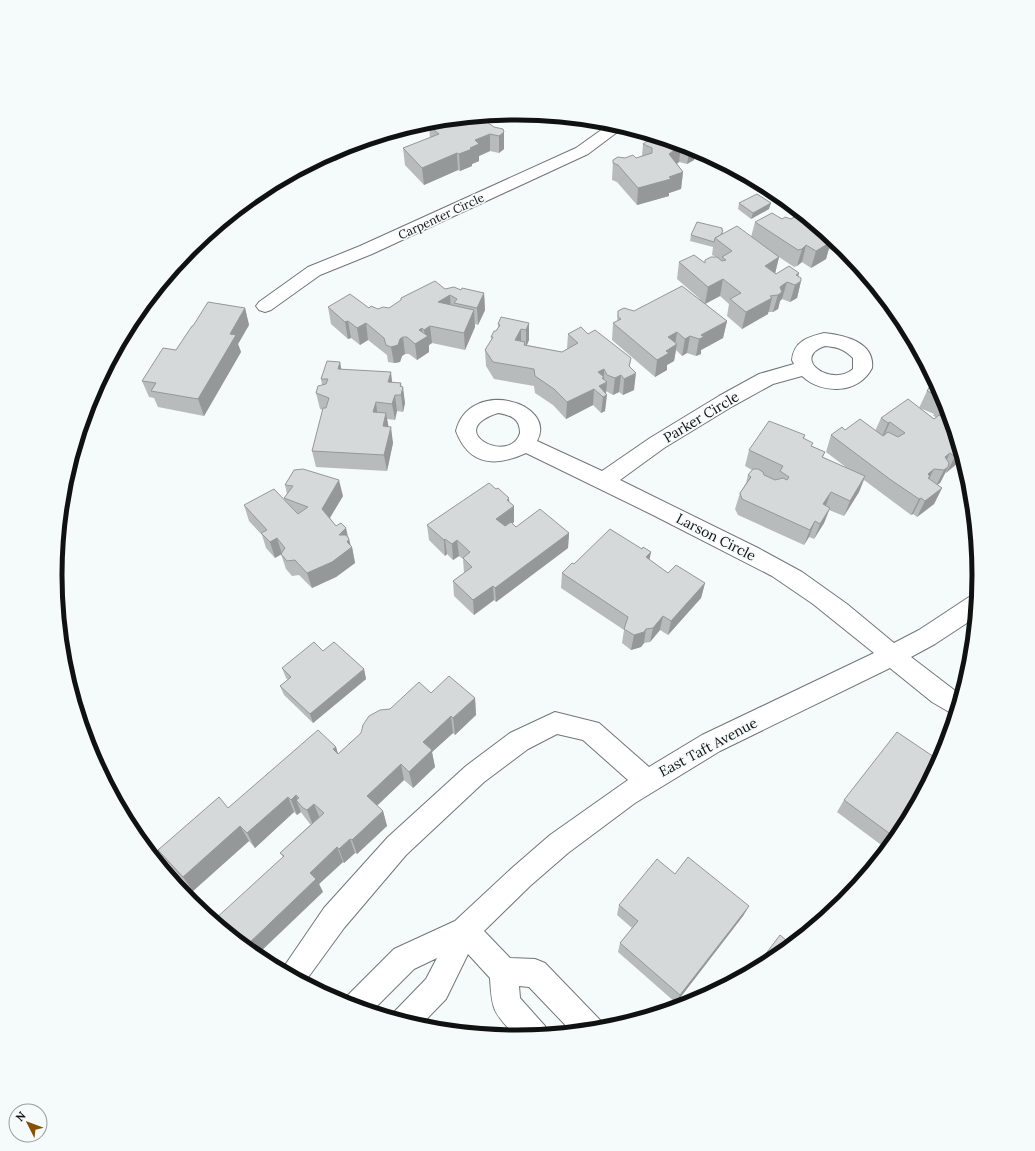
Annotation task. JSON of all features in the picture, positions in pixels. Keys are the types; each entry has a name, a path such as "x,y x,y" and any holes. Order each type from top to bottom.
{"street":[{"name":"Carpenter Circle","path":"265,306 314,271 366,250 582,151 611,130"},
{"name":"Parker Circle","path":"604,480 657,443 766,379 805,368"},
{"name":"Larson Circle","path":"525,444 604,480 778,568 822,597 892,656 939,694 954,704"},
{"name":"East Taft Avenue","path":"360,1003 404,959 465,931 521,877 559,844 647,781 711,743 892,656 972,607"},
{"path":"295,973 334,918 397,846 475,774 519,741 555,723 590,731 647,781"},
{"name":"East Taft Avenue","path":"409,1017 436,989 465,931"},
{"path":"465,931 504,972 506,1004 530,1031"},
{"path":"504,972 535,973 586,1026"}],"building":[{"path":"486,121 494,127 503,129 504,132 499,136 490,134 475,140 479,144 470,148 472,149 459,154 457,153 422,168 403,148 439,134 432,128"},
{"path":"649,140 676,149 669,154 683,172 669,177 671,179 638,188 618,165 613,163 613,160 618,157 625,158 633,155 636,158 652,153 652,148 643,144"},
{"path":"757,194 771,203 753,213 739,203"},
{"path":"772,213 782,219 785,217 791,219 797,215 829,243 816,251 806,245 802,249 798,250 755,222"},
{"path":"697,222 722,228 723,230 721,235 715,238 714,242 691,235"},
{"path":"737,226 779,257 765,266 776,274 789,266 799,273 796,275 801,278 801,281 795,285 787,282 780,287 782,292 778,295 770,296 772,298 746,312 730,299 741,293 723,279 708,287 679,262 694,255 705,263 705,260 711,257 717,257 722,261 726,260 722,257 732,251 715,238"},
{"path":"435,281 445,289 454,287 461,290 462,288 484,293 477,308 454,303 457,299 450,295 438,302 474,310 464,333 430,326 424,330 422,328 419,330 428,336 415,344 407,337 403,337 400,339 398,345 391,347 386,345 384,338 366,323 357,328 348,321 345,322 328,307 350,294 369,308 371,306 378,309 383,307 389,308 401,300 401,298"},
{"path":"682,286 727,321 701,335 704,337 699,339 690,336 685,339 677,332 668,337 677,344 666,351 669,353 657,360 613,323 621,319 618,317 618,311 624,308 634,311"},
{"path":"208,302 245,308 230,334 236,335 198,399 151,391 156,383 142,381 163,348 176,350"},
{"path":"501,317 529,323 526,330 521,329 515,340 525,342 524,345 562,352 578,343 568,334 581,327 588,334 595,330 631,358 629,366 636,373 624,379 621,375 615,378 607,375 604,369 598,372 607,382 599,386 607,395 603,397 594,389 567,402 554,389 535,376 534,369 493,362 485,350 493,337 491,337 494,331 496,331 500,325 498,324"},
{"path":"327,361 340,362 338,369 391,372 388,382 401,383 400,386 403,387 401,395 395,395 392,404 376,402 373,412 386,413 383,426 391,427 384,455 312,451 323,408 326,408 329,398 316,393 318,386 326,384 328,379 321,379"},
{"path":"931,385 935,395 927,391"},
{"path":"908,399 934,419 939,415 945,419 956,456 955,457 950,453 945,457 949,463 948,467 944,470 934,469 928,474 930,477 928,478 942,488 925,501 921,498 919,499 891,480 831,435 842,427 845,430 860,419 883,436 888,432 898,437 905,433 890,422 888,423 881,418"},
{"path":"769,421 805,435 803,438 813,443 811,446 825,452 822,457 865,476 850,501 831,492 823,504 830,508 820,524 815,521 810,530 742,499 740,493 751,477 748,475 753,469 758,469 763,472 764,475 775,480 783,478 787,480 789,477 780,471 783,466 749,450"},
{"path":"303,469 339,480 322,509 336,526 341,523 346,528 339,535 346,535 349,539 347,542 352,547 332,562 307,573 295,560 287,561 281,554 285,548 277,538 270,542 261,533 267,530 244,505 274,489 298,514 308,507 284,498 293,486 285,485 294,470"},
{"path":"489,483 496,489 498,488 509,498 507,500 514,506 496,519 505,526 511,522 516,527 540,509 569,533 495,588 493,586 473,600 453,581 472,567 463,558 470,552 457,540 452,544 445,539 444,540 427,525"},
{"path":"610,529 642,549 643,547 651,552 646,557 668,573 676,565 705,583 671,621 663,616 653,628 646,629 644,632 634,635 624,629 628,617 562,573 572,563 574,564"},
{"path":"314,642 323,651 334,642 364,669 310,714 280,686 291,677 282,668"},
{"path":"449,676 475,698 453,718 451,716 423,742 432,750 409,772 401,764 367,796 383,811 352,840 350,839 339,849 337,847 310,873 316,879 249,943 217,918 284,856 280,853 324,813 314,804 307,810 303,808 296,800 299,798 296,795 291,800 288,797 247,833 240,826 183,877 158,850 219,797 228,808 318,730 336,747 333,749 338,754 361,733 363,725 369,716 380,710 390,709 419,682 431,693"},
{"path":"897,732 935,757 912,803 892,835 844,800"},
{"path":"688,857 749,906 680,995 620,943 638,921 619,905 657,859 675,874"},
{"path":"780,935 788,942 771,954 761,960"}]}
